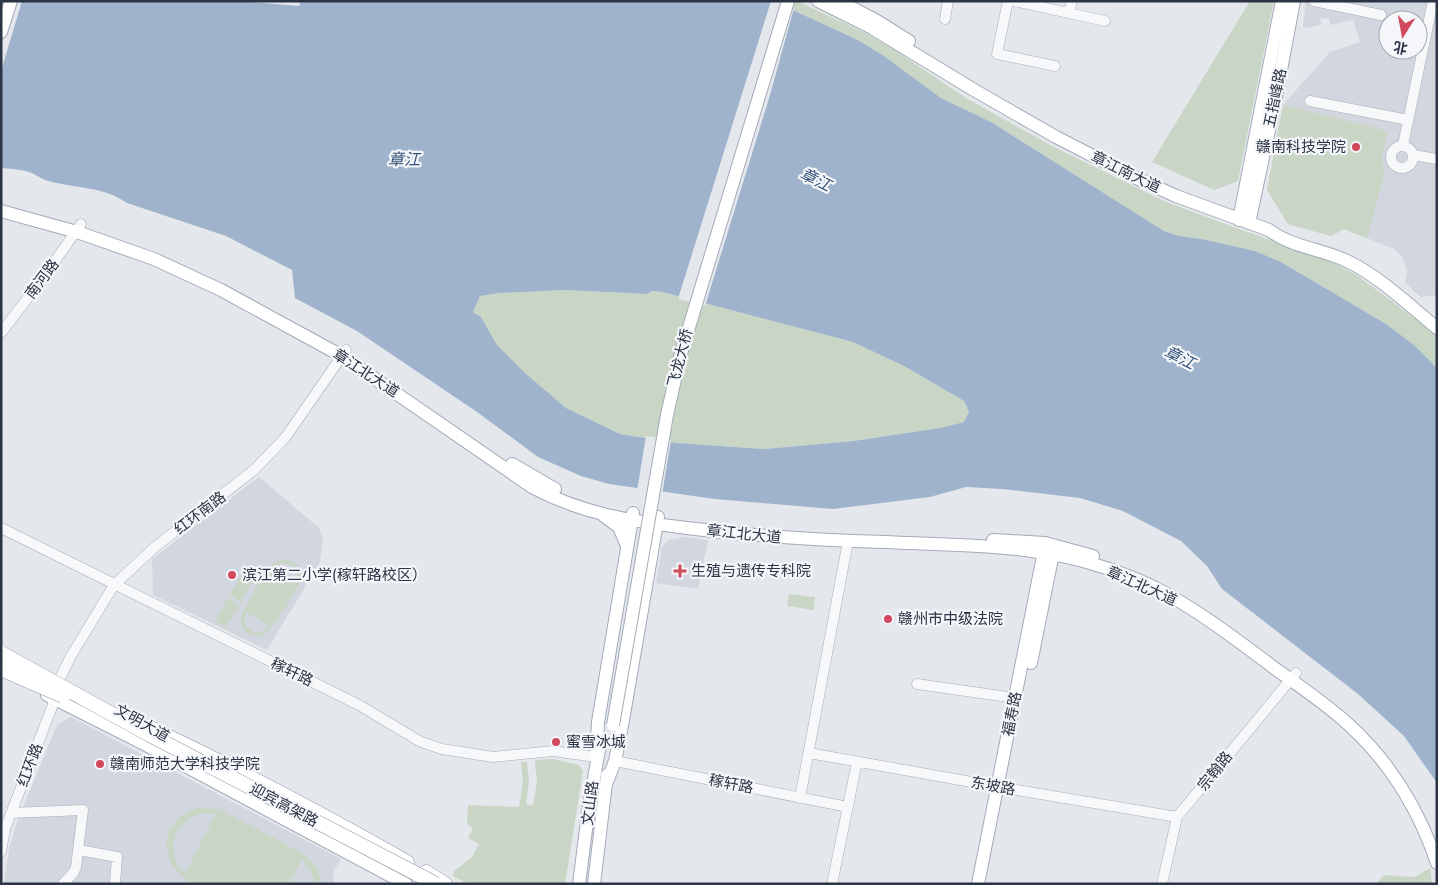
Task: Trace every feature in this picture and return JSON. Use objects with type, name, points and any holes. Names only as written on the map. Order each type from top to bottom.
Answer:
[{"type":"highway","name":"迎宾高架路","points":[[1,653],[148,734],[436,884]]},
{"type":"highway","name":"迎宾高架路","points":[[1,663],[59,698],[416,884]]},
{"type":"highway","points":[[1,669],[59,698]]},
{"type":"highway","points":[[153,729],[225,763],[334,820],[443,884]]},
{"type":"main road","points":[[1,32],[11,1]]},
{"type":"main road","name":"飞龙大桥","points":[[610,724],[659,413],[672,355],[780,1]]},
{"type":"main road","name":"飞龙大桥","points":[[610,724],[667,415],[680,357],[788,1]]},
{"type":"main road","name":"章江南大道","points":[[818,1],[872,28],[1056,137],[1176,196],[1324,243],[1363,262],[1437,320]]},
{"type":"main road","name":"章江南大道","points":[[839,1],[877,21],[978,84],[1059,130],[1178,188],[1245,218],[1277,236],[1340,258],[1360,268],[1437,328]]},
{"type":"main road","name":"五指峰路","points":[[1245,218],[1282,1]]},
{"type":"main road","name":"五指峰路","points":[[1245,218],[1275,102],[1294,1]]},
{"type":"main road","name":"章江北大道","points":[[1,203],[79,228],[220,290],[344,353],[552,488],[583,501],[633,516]]},
{"type":"main road","name":"章江北大道","points":[[1,211],[79,228]]},
{"type":"main road","name":"章江北大道","points":[[344,353],[532,486],[572,506],[600,514],[776,531],[996,540],[1049,549],[1122,574],[1163,592],[1293,676],[1354,719],[1386,753],[1427,818],[1437,842]]},
{"type":"main road","points":[[600,514],[619,527],[628,547]]},
{"type":"main road","points":[[596,757],[598,722],[633,516]]},
{"type":"main road","points":[[607,782],[615,761],[658,520]]},
{"type":"main road","name":"章江北大道","points":[[658,520],[691,528],[776,537],[1049,549]]},
{"type":"main road","points":[[653,549],[657,541],[667,534],[691,528]]},
{"type":"main road","name":"福寿路","points":[[986,884],[1015,698],[1049,549]]},
{"type":"main road","name":"福寿路","points":[[978,884],[1001,788],[1049,549]]},
{"type":"main road","name":"文明大道","points":[[1,647],[443,884]]},
{"type":"main road","name":"章江北大道","points":[[1293,676],[1348,724],[1380,758],[1410,800],[1421,820],[1437,863]]},
{"type":"main road","name":"文明大道","points":[[59,698],[406,884]]},
{"type":"main road","name":"文山路","points":[[580,884],[596,757],[610,724]]},
{"type":"main road","name":"文山路","points":[[594,884],[607,782],[610,724]]},
{"type":"street","points":[[945,19],[948,1]]},
{"type":"street","points":[[1008,1],[996,54],[1055,66]]},
{"type":"street","points":[[1014,1],[1105,21]]},
{"type":"street","points":[[1069,13],[1072,1]]},
{"type":"street","points":[[1314,1],[1378,14]]},
{"type":"street","points":[[1402,145],[1433,1]]},
{"type":"street","points":[[1310,101],[1408,120]]},
{"type":"street","points":[[1402,145],[1408,148],[1413,155],[1413,161],[1406,167],[1400,168],[1394,165],[1391,159],[1392,152],[1396,147],[1402,145]]},
{"type":"street","points":[[1413,155],[1437,159]]},
{"type":"street","name":"南河路","points":[[1,333],[79,228]]},
{"type":"street","name":"红环南路","points":[[60,678],[71,656],[114,585],[155,547],[254,470],[285,438],[344,353]]},
{"type":"street","name":"稼轩路","points":[[1,528],[360,705],[421,742],[442,749],[493,757],[553,751],[596,757]]},
{"type":"street","points":[[800,798],[848,541]]},
{"type":"street","name":"宗翰路","points":[[1162,884],[1177,817],[1293,676]]},
{"type":"street","name":"红环路","points":[[1,852],[5,829],[11,813],[59,698],[60,678]]},
{"type":"street","points":[[917,684],[1015,698]]},
{"type":"street","name":"东坡路","points":[[809,753],[1001,788],[1177,817]]},
{"type":"street","name":"稼轩路","points":[[615,761],[848,807]]},
{"type":"street","points":[[832,884],[857,762]]},
{"type":"street","points":[[11,813],[82,810],[79,850],[74,872],[63,884]]},
{"type":"street","points":[[79,850],[117,857],[115,884]]},
{"type":"shaded area","name":"赣南科技学院","points":[[1306,1],[1437,1],[1437,300],[1434,295],[1421,297],[1405,283],[1407,272],[1403,258],[1394,249],[1344,229],[1331,236],[1288,224],[1267,190],[1283,105],[1330,52],[1360,42],[1353,20],[1330,25],[1329,18],[1320,19],[1322,24],[1308,28],[1303,27]]},
{"type":"shaded area","name":"滨江第二小学(稼轩路校区）","points":[[259,477],[319,528],[323,539],[320,562],[267,650],[153,595],[152,559]]},
{"type":"shaded area","name":"生殖与遗传专科院","points":[[684,537],[708,540],[698,589],[656,583],[662,547],[669,540]]},
{"type":"shaded area","name":"赣南师范大学科技学院","points":[[71,717],[341,859],[334,870],[333,884],[4,884],[9,849],[17,822],[57,725]]},
{"type":"green space","points":[[773,1],[797,1],[865,33],[896,51],[966,98],[1052,146],[1164,201],[1312,254],[1340,266],[1358,276],[1437,335],[1437,368],[1414,345],[1386,324],[1281,262],[1255,251],[1202,239],[1179,236],[1164,231],[991,122],[941,98],[884,56],[858,40]]},
{"type":"green space","points":[[1250,1],[1274,1],[1238,181],[1214,190],[1152,162]]},
{"type":"green space","points":[[1283,105],[1388,131],[1381,158],[1385,172],[1367,238],[1344,229],[1331,236],[1288,224],[1267,190]]},
{"type":"green space","points":[[566,290],[646,294],[653,291],[662,292],[853,342],[904,366],[964,401],[969,410],[964,422],[940,428],[853,441],[765,449],[677,443],[620,434],[566,408],[525,373],[497,345],[481,317],[473,312],[480,296],[500,293]]},
{"type":"green space","points":[[280,560],[290,560],[299,567],[301,575],[298,585],[270,629],[262,635],[252,635],[244,629],[241,618],[242,614],[268,570]],"holes":[[[282,563],[293,566],[295,569],[297,575],[295,583],[272,570],[276,565]],[[246,612],[269,625],[263,631],[252,631],[244,621]]]},
{"type":"green space","points":[[243,572],[254,579],[241,602],[230,595]]},
{"type":"green space","points":[[789,594],[815,597],[814,610],[787,606]]},
{"type":"green space","points":[[228,598],[239,605],[226,627],[215,621]]},
{"type":"green space","points":[[553,759],[579,765],[583,771],[565,884],[468,884],[453,876],[454,871],[472,857],[479,844],[468,838],[473,828],[467,824],[468,805],[519,807],[523,783],[521,762],[527,762],[529,781],[526,804],[533,806],[537,782],[535,760]]},
{"type":"green space","points":[[201,807],[219,809],[304,854],[317,867],[322,884],[315,884],[311,871],[302,859],[289,884],[193,884],[172,865],[167,853],[167,841],[170,830],[176,820],[187,812]],"holes":[[[205,813],[216,814],[185,873],[174,855],[173,845],[179,828],[195,816]]]},
{"type":"green space","points":[[1430,868],[1432,884],[1376,884],[1384,875],[1415,877]]},
{"type":"water","name":"章江","points":[[1,1],[237,1],[299,6],[301,1],[773,1],[858,40],[884,56],[941,98],[991,122],[1164,231],[1179,236],[1202,239],[1255,251],[1281,262],[1386,324],[1414,345],[1437,368],[1437,783],[1404,736],[1358,694],[1222,589],[1207,566],[1181,541],[1123,511],[1080,498],[966,487],[930,497],[833,509],[715,499],[609,484],[581,476],[538,457],[477,412],[357,331],[295,298],[292,270],[226,236],[127,203],[109,194],[59,184],[17,169],[1,168]],"holes":[[[565,290],[646,294],[653,291],[662,292],[853,342],[904,366],[964,401],[969,411],[964,422],[940,428],[853,441],[765,449],[677,443],[620,434],[566,408],[525,373],[497,345],[481,317],[473,312],[480,296],[500,293]]]},
{"type":"pier","points":[[1,1],[22,1],[1,71]]},
{"type":"pier","points":[[771,1],[779,1],[794,8],[770,95],[705,306],[678,299]]},
{"type":"pier","points":[[646,436],[671,440],[662,495],[637,491]]},
{"type":"place","name":"赣南科技学院","points":[[1356,147]]},
{"type":"place","name":"生殖与遗传专科院","points":[[680,571]]},
{"type":"place","name":"滨江第二小学(稼轩路校区）","points":[[232,575]]},
{"type":"place","name":"赣州市中级法院","points":[[888,619]]},
{"type":"place","name":"蜜雪冰城","points":[[556,742]]},
{"type":"place","name":"赣南师范大学科技学院","points":[[100,764]]}]
